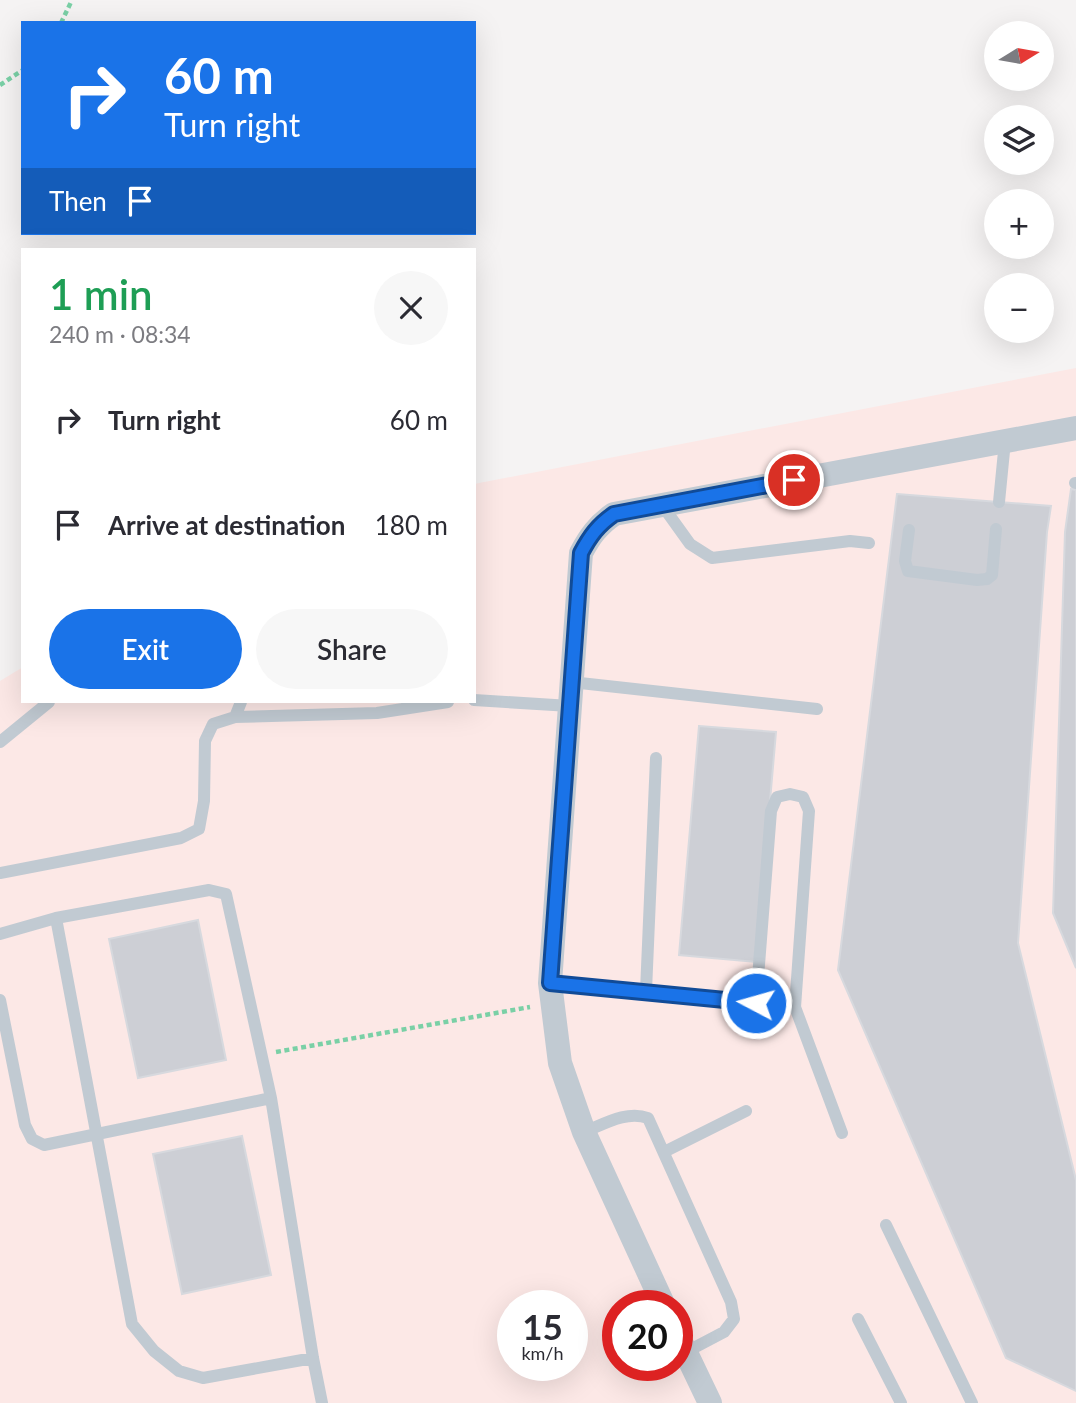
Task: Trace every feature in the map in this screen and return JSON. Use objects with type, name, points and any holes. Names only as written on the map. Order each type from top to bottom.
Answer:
[{"type":"street","points":[[657,1290],[584,1132],[560,1063],[551,993],[581,553],[585,544],[602,523],[614,514],[1076,428]]},
{"type":"street","points":[[693,1368],[710,1403]]},
{"type":"lane","points":[[999,502],[1005,441]]},
{"type":"lane","points":[[662,505],[690,544],[712,558],[849,541],[869,543]]},
{"type":"lane","points":[[909,530],[905,561],[908,571],[977,580],[987,579],[992,575],[996,529]]},
{"type":"lane","points":[[476,700],[571,694],[817,709]]},
{"type":"lane","points":[[0,742],[48,703]]},
{"type":"lane","points":[[234,717],[241,703]]},
{"type":"lane","points":[[0,873],[181,838],[199,829],[204,801],[205,741],[213,724],[234,717],[377,713],[442,703]]},
{"type":"lane","points":[[646,991],[656,758]]},
{"type":"lane","points":[[756,1003],[771,811],[777,797],[790,794],[803,797],[809,811],[795,1007],[842,1133]]},
{"type":"lane","points":[[0,934],[56,919],[209,890],[226,894],[271,1098],[322,1403]]},
{"type":"lane","points":[[56,919],[132,1324],[154,1350],[178,1371],[203,1378],[313,1358]]},
{"type":"lane","points":[[551,993],[646,991],[795,1007]]},
{"type":"lane","points":[[0,1000],[25,1125],[32,1139],[44,1145],[271,1098]]},
{"type":"lane","points":[[664,1152],[746,1111]]},
{"type":"lane","points":[[584,1132],[626,1116],[638,1114],[648,1118],[731,1302],[734,1319],[724,1332],[693,1340]]},
{"type":"lane","points":[[886,1225],[972,1403]]},
{"type":"lane","points":[[858,1319],[901,1403]]},
{"type":"path","points":[[62,21],[72,0]]},
{"type":"path","points":[[0,85],[21,70]]},
{"type":"path","points":[[262,1055],[551,993]]},
{"type":"shaded area","points":[[1076,368],[1076,1403],[0,1403],[0,681],[21,668],[21,703],[476,703],[476,484]]},
{"type":"building","points":[[1071,489],[1076,490],[1076,968],[1053,913],[1065,532]]},
{"type":"building","points":[[897,494],[1051,506],[1018,943],[1076,1180],[1076,1391],[1006,1358],[838,970]]},
{"type":"building","points":[[699,726],[776,732],[756,962],[679,955]]},
{"type":"building","points":[[198,920],[226,1060],[138,1078],[109,939]]},
{"type":"building","points":[[242,1136],[271,1275],[182,1294],[153,1154]]},
{"type":"route","points":[[756,1003],[550,983],[571,682],[581,553],[590,536],[602,523],[614,514],[794,480]]}]
